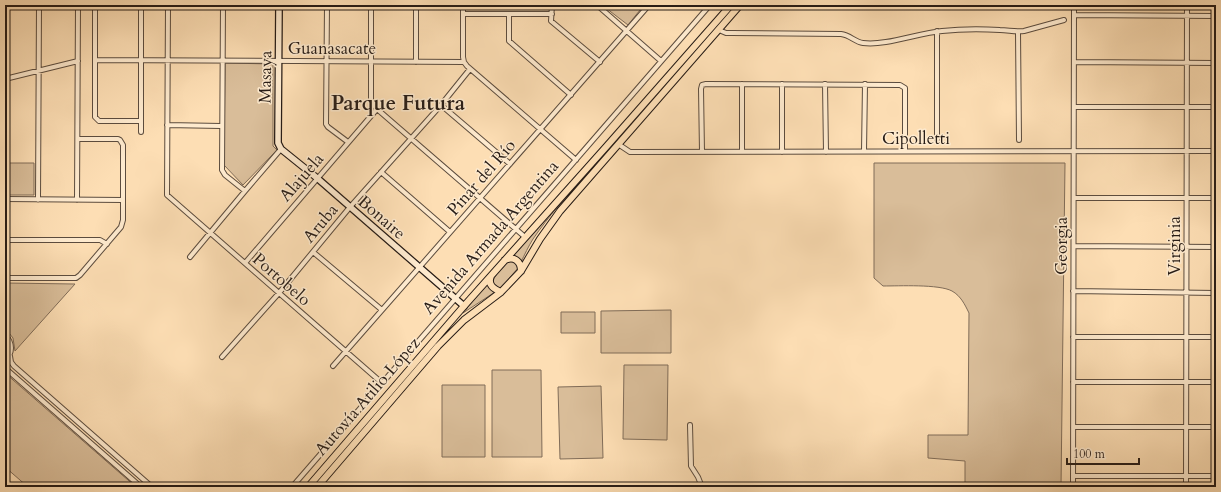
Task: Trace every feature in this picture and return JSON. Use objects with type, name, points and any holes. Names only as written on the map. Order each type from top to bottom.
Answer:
[{"type":"main road","name":"Avenida Armada Argentina","points":[[464,306],[731,5]]},
{"type":"main road","name":"Avenida Armada Argentina","points":[[464,320],[501,292],[521,271],[550,224],[740,5]]},
{"type":"main road","points":[[505,260],[508,258],[515,259],[521,266],[521,271]]},
{"type":"main road","points":[[491,275],[490,284],[495,290],[501,292]]},
{"type":"main road","name":"Autovía Atilio López","points":[[308,487],[464,306]]},
{"type":"main road","name":"Autovía Atilio López","points":[[317,487],[438,346],[464,320]]},
{"type":"street","points":[[38,200],[39,5]]},
{"type":"street","points":[[77,200],[78,5]]},
{"type":"street","points":[[95,5],[96,119],[100,121],[141,121]]},
{"type":"street","points":[[141,5],[141,132]]},
{"type":"street","points":[[168,5],[167,125],[221,126]]},
{"type":"street","points":[[223,5],[221,126],[222,170],[224,175],[245,191]]},
{"type":"street","name":"Masaya","points":[[279,5],[278,139],[282,149]]},
{"type":"street","points":[[327,5],[326,124],[348,142]]},
{"type":"street","points":[[371,5],[371,102],[377,109],[525,237]]},
{"type":"street","points":[[416,5],[416,62]]},
{"type":"street","points":[[463,5],[464,62],[470,69],[576,160]]},
{"type":"street","points":[[552,5],[552,21],[600,62]]},
{"type":"street","points":[[597,5],[662,60]]},
{"type":"street","name":"Pinar del Río","points":[[333,366],[649,5]]},
{"type":"street","name":"Avenida Armada Argentina","points":[[292,487],[710,5]]},
{"type":"street","name":"Georgia","points":[[1073,487],[1074,5]]},
{"type":"street","name":"Virginia","points":[[1186,487],[1188,5]]},
{"type":"street","points":[[463,14],[552,14]]},
{"type":"street","points":[[509,14],[509,41],[571,95]]},
{"type":"street","points":[[1074,15],[1216,16]]},
{"type":"street","points":[[719,30],[726,33],[841,34],[847,35],[858,42],[868,43],[887,41],[937,31],[1000,30],[1018,32],[1064,20]]},
{"type":"street","points":[[937,31],[937,140]]},
{"type":"street","points":[[1018,32],[1020,140]]},
{"type":"street","name":"Guanasacate","points":[[95,60],[464,62]]},
{"type":"street","points":[[5,79],[78,61]]},
{"type":"street","points":[[1075,62],[1216,63]]},
{"type":"street","name":"Aruba","points":[[222,357],[279,293],[381,172],[441,105],[470,69]]},
{"type":"street","points":[[702,152],[701,89],[702,85],[706,84],[865,84],[904,86],[904,151]]},
{"type":"street","points":[[742,84],[742,152]]},
{"type":"street","points":[[782,84],[782,152]]},
{"type":"street","points":[[825,84],[826,152]]},
{"type":"street","points":[[864,151],[865,84]]},
{"type":"street","points":[[441,105],[510,164]]},
{"type":"street","points":[[1074,107],[1216,107]]},
{"type":"street","name":"Alajuela","points":[[245,263],[377,109]]},
{"type":"street","name":"Portobelo","points":[[167,125],[167,193],[169,198],[382,383]]},
{"type":"street","points":[[5,278],[76,278],[80,276],[121,227],[123,200],[122,142],[115,139],[78,139]]},
{"type":"street","name":"Cipolletti","points":[[618,144],[630,152],[1216,151]]},
{"type":"street","points":[[190,257],[209,232],[282,149]]},
{"type":"street","name":"Bonaire","points":[[282,149],[464,306]]},
{"type":"street","points":[[381,172],[450,232]]},
{"type":"street","points":[[1074,198],[1216,198]]},
{"type":"street","points":[[5,199],[123,200]]},
{"type":"street","points":[[5,240],[100,240],[107,244]]},
{"type":"street","points":[[1074,246],[1216,247]]},
{"type":"street","points":[[313,252],[382,310]]},
{"type":"street","points":[[1073,291],[1216,293]]},
{"type":"street","points":[[5,335],[11,345],[10,356],[11,362],[14,366],[152,487]]},
{"type":"street","points":[[1073,337],[1216,337]]},
{"type":"street","points":[[5,361],[10,356]]},
{"type":"street","points":[[5,368],[141,487]]},
{"type":"street","points":[[1073,382],[1216,382]]},
{"type":"street","points":[[690,425],[690,466],[698,477],[702,487]]},
{"type":"street","points":[[1073,427],[1216,427]]},
{"type":"street","points":[[1073,476],[1216,476]]},
{"type":"shaded area","points":[[602,5],[644,5],[628,25]]},
{"type":"shaded area","points":[[225,63],[273,64],[273,146],[277,150],[243,185],[224,165]]},
{"type":"shaded area","points":[[5,163],[34,163],[34,195],[5,195]]},
{"type":"shaded area","points":[[874,163],[1065,163],[1061,487],[965,487],[965,461],[928,458],[928,435],[968,435],[969,313],[960,298],[952,291],[929,286],[883,286],[874,278]]},
{"type":"shaded area","points":[[584,175],[531,242],[521,262],[513,256],[561,200]]},
{"type":"shaded area","points":[[512,260],[517,264],[518,268],[501,288],[497,288],[492,285],[494,278],[499,271]]},
{"type":"shaded area","points":[[5,283],[75,284],[15,351],[13,338],[5,328]]},
{"type":"shaded area","points":[[487,284],[495,292],[463,313]]},
{"type":"shaded area","points":[[671,310],[671,353],[601,353],[601,311]]},
{"type":"shaded area","points":[[561,312],[595,312],[595,333],[561,333]]},
{"type":"shaded area","points":[[624,365],[668,365],[667,440],[623,439]]},
{"type":"shaded area","points":[[492,370],[541,370],[542,457],[492,457]]},
{"type":"shaded area","points":[[5,373],[136,487],[28,487],[5,467]]},
{"type":"shaded area","points":[[442,385],[485,385],[485,457],[442,457]]},
{"type":"shaded area","points":[[601,386],[603,458],[560,459],[558,387]]},
{"type":"district","name":"Parque Futura","points":[[398,103]]}]
